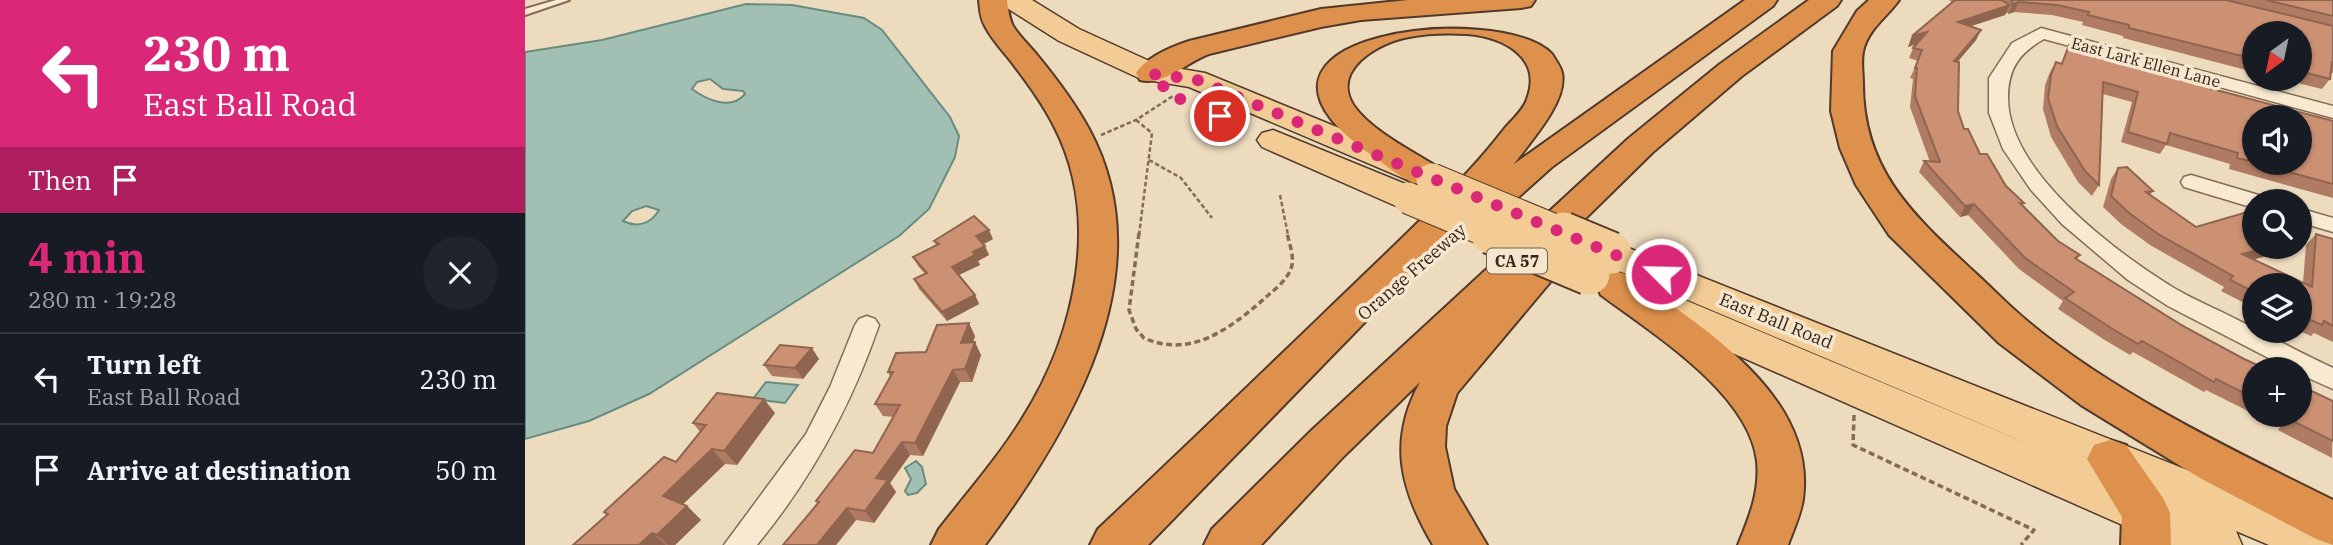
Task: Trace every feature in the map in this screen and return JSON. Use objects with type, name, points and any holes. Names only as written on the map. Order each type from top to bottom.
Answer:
[{"type":"highway","points":[[956,545],[1008,478],[1048,415],[1081,341],[1095,276],[1098,222],[1090,175],[1079,142],[1064,112],[997,24],[993,0]]},
{"type":"highway","points":[[1151,74],[1183,53],[1199,47],[1321,18],[1361,12],[1521,0]]},
{"type":"highway","name":"Orange Freeway","points":[[1115,545],[1236,426],[1540,159],[1763,0]]},
{"type":"highway","name":"CA 57","points":[[1229,545],[1328,443],[1641,145],[1731,70],[1827,0]]},
{"type":"highway","points":[[1885,0],[1867,17],[1848,51],[1846,111],[1857,148],[1874,185],[1902,226],[2013,332],[2096,393],[2206,458],[2333,524]]},
{"type":"highway","points":[[1236,426],[1486,177],[1543,101],[1549,88],[1546,67],[1530,48],[1489,28],[1432,23],[1390,29],[1348,53],[1339,64],[1332,86],[1333,97],[1349,121],[1420,188]]},
{"type":"highway","points":[[1462,545],[1446,527],[1435,504],[1421,452],[1422,423],[1438,387],[1641,145]]},
{"type":"highway","points":[[1605,271],[1717,363],[1748,393],[1770,425],[1781,455],[1780,494],[1771,529],[1763,545]]},
{"type":"highway","points":[[2110,459],[2146,529]]},
{"type":"main road","name":"East Ball Road","points":[[1013,0],[1069,35],[1151,74],[1195,79],[1420,188],[1605,271],[1860,391],[2146,529],[2219,545]]},
{"type":"main road","name":"East Ball Road","points":[[1151,74],[1173,96],[1420,188]]},
{"type":"main road","name":"East Ball Road","points":[[1605,271],[2110,459],[2321,545]]},
{"type":"street","name":"East Lark Ellen Lane","points":[[2333,112],[2041,33],[2018,48],[2001,73],[1995,102],[2005,135],[2032,179],[2079,229],[2162,292],[2333,379]]},
{"type":"street","points":[[2191,182],[2242,197]]},
{"type":"street","points":[[2312,219],[2333,225]]},
{"type":"street","points":[[739,545],[794,476],[830,419],[867,325]]},
{"type":"lane","points":[[525,12],[565,0]]},
{"type":"path","points":[[1079,142],[1136,120],[1173,96]]},
{"type":"path","points":[[1136,120],[1152,133],[1129,310],[1132,323],[1142,337],[1161,344],[1182,346],[1207,340],[1225,330],[1288,276],[1293,263],[1280,195]]},
{"type":"path","points":[[1149,160],[1181,178],[1212,218]]},
{"type":"path","points":[[1860,391],[1853,418],[1853,445],[2034,530],[2021,545]]},
{"type":"shaded area","points":[[746,4],[792,5],[864,18],[882,30],[950,117],[959,136],[955,157],[929,209],[899,236],[649,394],[589,421],[525,439],[525,52],[602,40]],"holes":[[[710,79],[723,89],[743,91],[745,94],[726,103],[712,100],[692,89],[697,82]],[[646,206],[659,210],[648,221],[633,224],[623,221],[632,211]]]},
{"type":"shaded area","points":[[766,382],[798,385],[785,403],[753,399]]},
{"type":"shaded area","points":[[916,461],[922,467],[926,484],[917,493],[908,495],[905,491],[911,479],[905,468]]},
{"type":"building","points":[[1955,0],[2001,0],[2010,5],[1958,22],[1981,30],[1954,61],[1959,62],[1958,111],[1964,129],[1968,129],[1980,154],[1987,154],[2006,186],[2024,203],[2020,203],[2058,241],[2080,255],[2075,258],[2181,325],[2242,358],[2242,392],[2216,379],[2214,382],[2142,341],[2138,344],[2065,298],[2074,292],[2025,258],[1974,204],[1965,206],[1924,161],[1940,162],[1915,96],[1915,68],[1922,50],[1913,48],[1927,32],[1912,36]]},
{"type":"building","points":[[2011,0],[2226,0],[2333,26],[2330,79],[2312,74],[2312,21],[2242,21],[2242,56],[2129,28],[2129,25],[2088,15],[2089,12],[2057,5],[2019,2],[2013,4]]},
{"type":"building","points":[[2266,0],[2333,0],[2333,16]]},
{"type":"building","points":[[2069,45],[2116,58],[2115,61],[2172,77],[2173,74],[2192,79],[2192,82],[2209,88],[2273,105],[2242,105],[2242,159],[2237,158],[2238,153],[2170,133],[2167,144],[2128,132],[2138,92],[2103,82],[2099,185],[2085,171],[2057,126],[2048,98],[2056,62],[2062,64]]},
{"type":"building","points":[[2312,115],[2333,121],[2333,184],[2300,175],[2312,175]]},
{"type":"building","points":[[2127,167],[2153,191],[2146,192],[2196,227],[2242,214],[2242,259],[2253,259],[2282,273],[2242,273],[2242,286],[2230,280],[2233,276],[2158,234],[2111,196],[2118,168]]},
{"type":"building","points":[[974,216],[989,230],[976,236],[985,246],[973,252],[975,255],[952,267],[975,295],[942,312],[914,279],[927,273],[913,257],[939,244],[934,241]]},
{"type":"building","points":[[2316,234],[2333,239],[2333,326],[2324,321],[2322,325],[2312,321]]},
{"type":"building","points":[[969,323],[961,343],[975,342],[965,369],[953,370],[915,443],[902,442],[876,478],[888,480],[865,511],[847,508],[817,545],[783,545],[819,502],[816,501],[855,450],[873,453],[900,405],[875,404],[893,372],[888,372],[896,353],[926,352],[937,325]]},
{"type":"building","points":[[780,345],[812,348],[795,368],[764,365]]},
{"type":"building","points":[[2312,391],[2333,401],[2333,441],[2305,427],[2312,427]]},
{"type":"building","points":[[717,393],[764,399],[724,451],[712,449],[663,496],[687,506],[657,535],[652,533],[639,545],[573,545],[608,514],[604,512],[664,457],[676,462],[706,425],[693,423]]},
{"type":"route","points":[[1220,116],[1173,96],[1151,74],[1195,79],[1661,274]]}]
